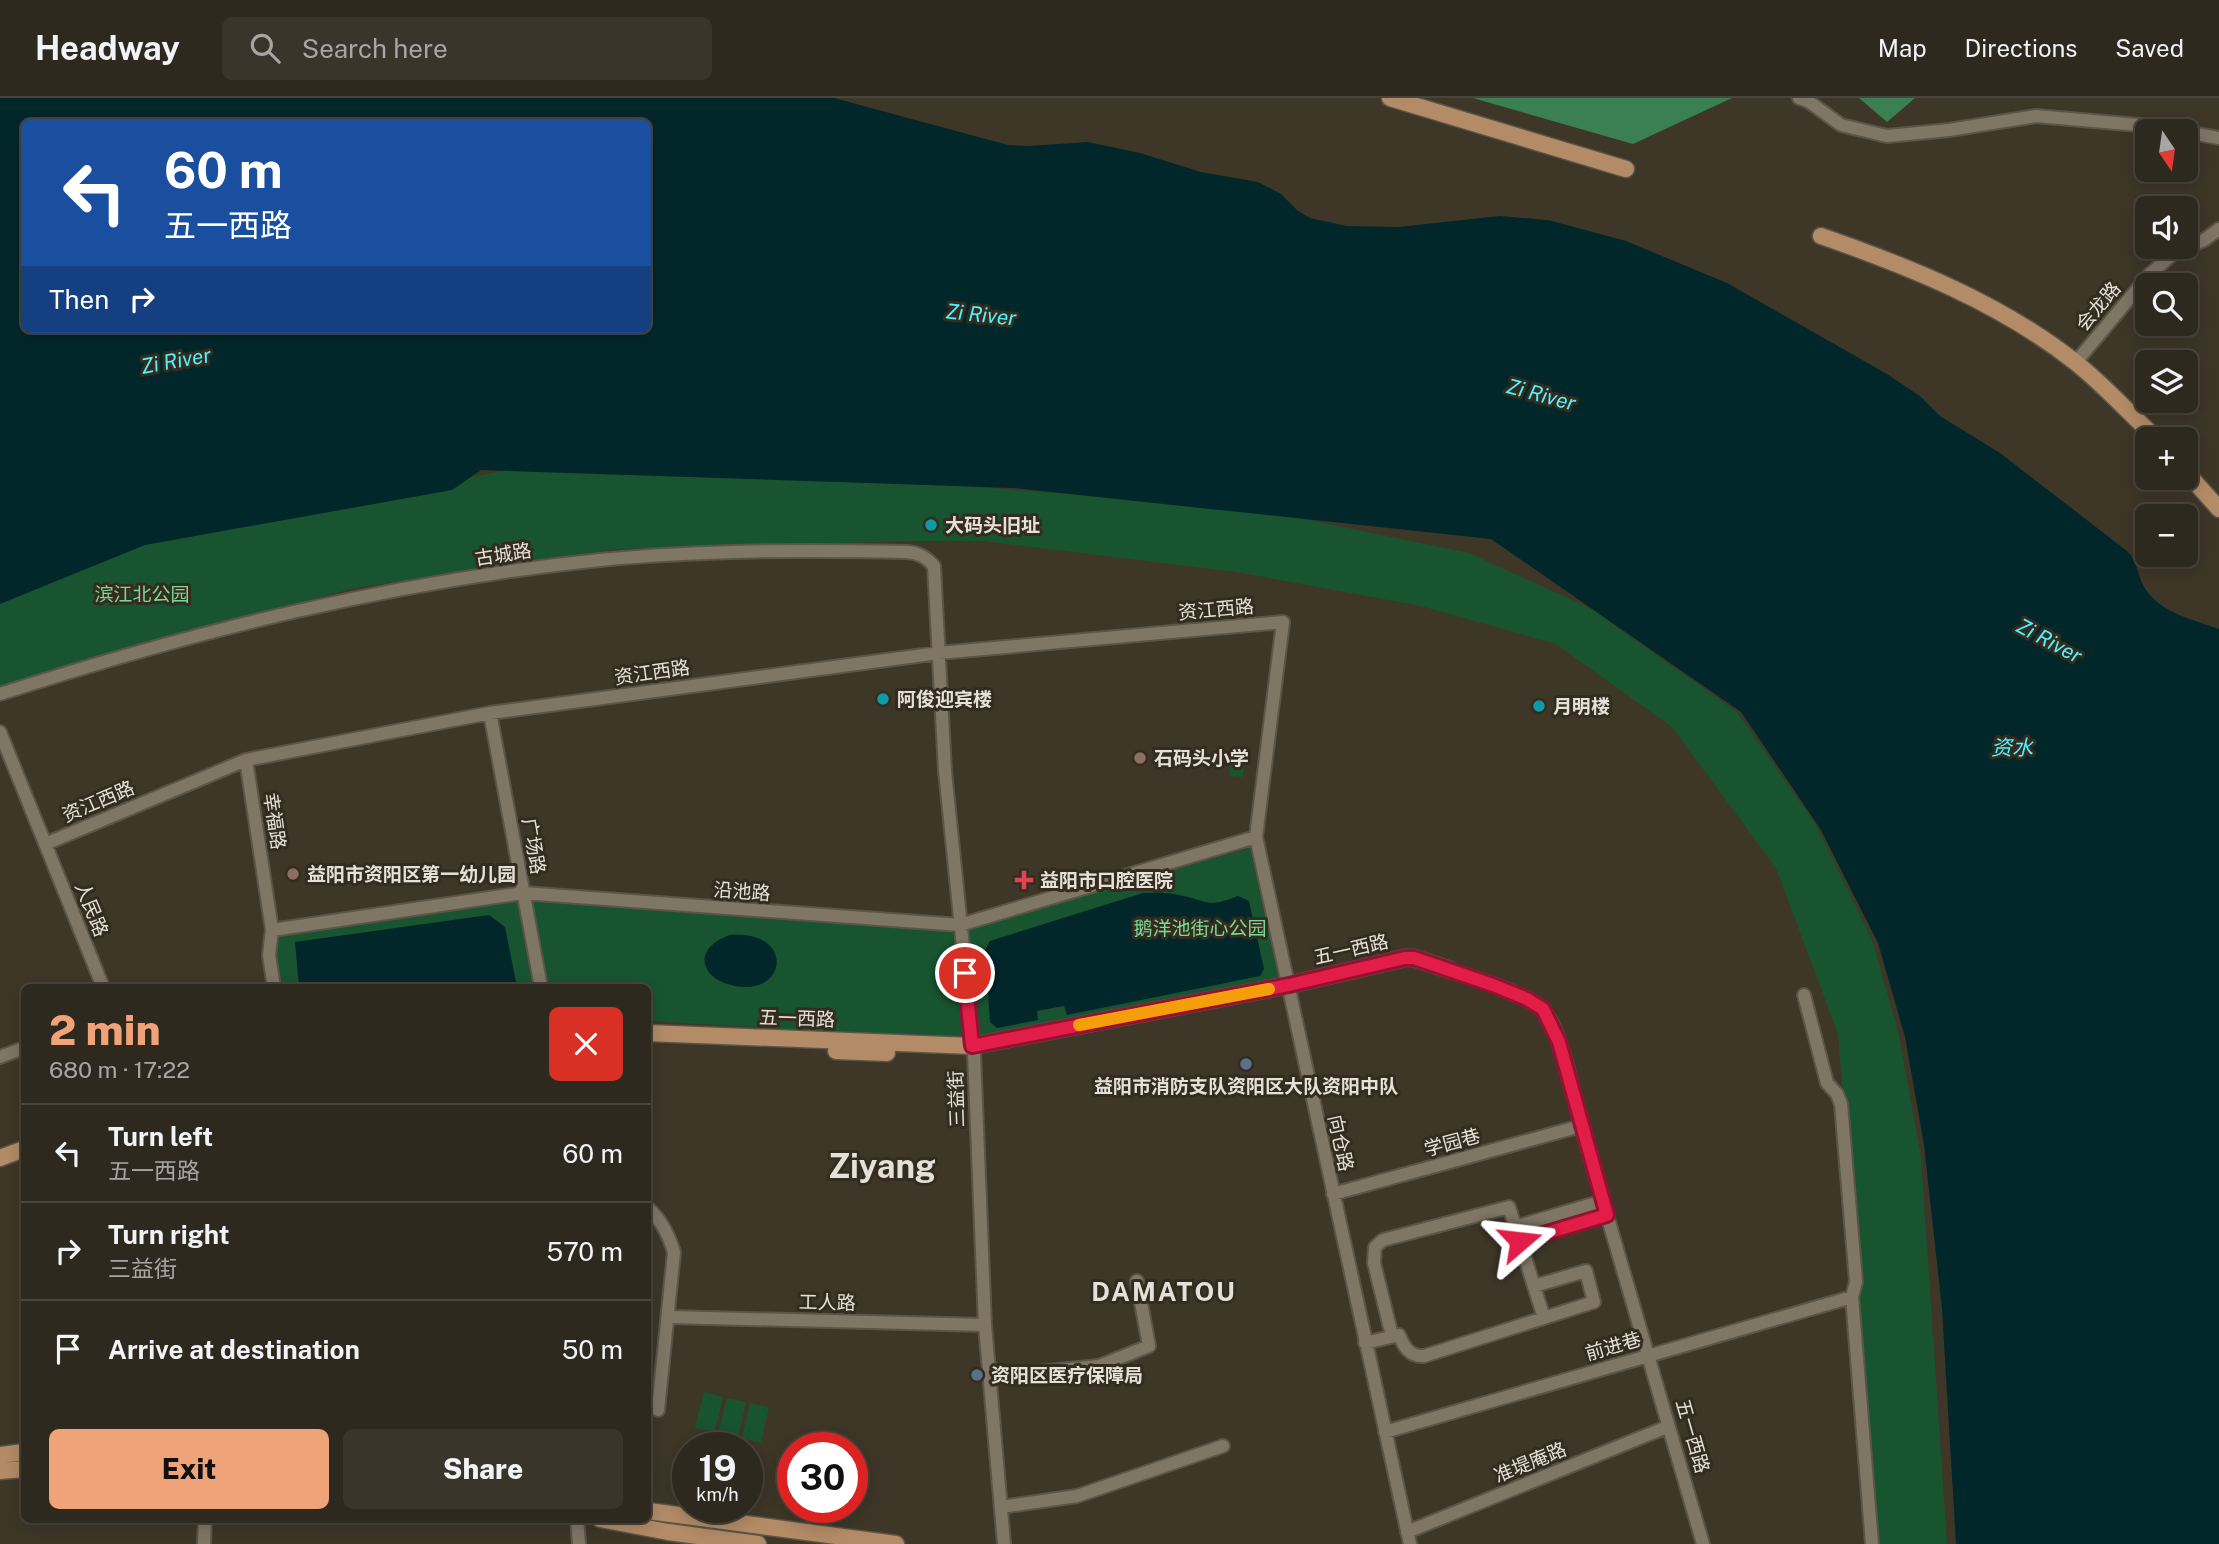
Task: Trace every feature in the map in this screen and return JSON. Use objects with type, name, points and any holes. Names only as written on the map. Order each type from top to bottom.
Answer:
[{"type":"main road","points":[[1390,98],[1626,169]]},
{"type":"main road","points":[[1821,236],[1938,281],[1993,307],[2076,362],[2144,427]]},
{"type":"main road","points":[[2198,485],[2219,509]]},
{"type":"main road","name":"五一西路","points":[[651,1033],[973,1050],[1289,989],[1405,958],[1414,958],[1450,970]]},
{"type":"main road","points":[[651,1043],[866,1052],[973,1050]]},
{"type":"main road","points":[[0,1158],[21,1150]]},
{"type":"main road","points":[[0,1169],[21,1161]]},
{"type":"main road","points":[[0,1455],[21,1452]]},
{"type":"main road","points":[[0,1471],[21,1469]]},
{"type":"main road","points":[[651,1511],[896,1544]]},
{"type":"main road","points":[[621,1523],[758,1544]]},
{"type":"street","points":[[1799,98],[1808,101],[1841,125],[1887,136],[1949,130],[2036,116],[2135,125]]},
{"type":"street","points":[[2198,134],[2219,138]]},
{"type":"street","name":"会龙路","points":[[2076,362],[2150,274],[2173,254],[2204,240],[2219,229]]},
{"type":"street","name":"古城路","points":[[0,694],[97,663],[351,598],[601,560],[776,550],[907,552],[919,554],[929,560],[934,566],[939,653]]},
{"type":"street","name":"资江西路","points":[[45,844],[246,760],[490,713],[939,653],[1283,622]]},
{"type":"street","name":"向仓路","points":[[1283,622],[1256,837],[1408,1538]]},
{"type":"street","name":"三益街","points":[[939,653],[945,771],[973,1050],[985,1325],[1004,1544]]},
{"type":"street","name":"广场路","points":[[490,713],[540,984]]},
{"type":"street","name":"人民路","points":[[0,732],[102,984]]},
{"type":"street","name":"幸福路","points":[[246,760],[272,930]]},
{"type":"street","name":"沿池路","points":[[272,930],[523,893],[960,925],[1256,837]]},
{"type":"street","points":[[272,930],[269,955],[274,984]]},
{"type":"street","name":"五一西路","points":[[1450,970],[1527,999],[1543,1009],[1559,1042],[1667,1427],[1703,1544]]},
{"type":"street","points":[[1804,995],[1826,1083],[1837,1094],[1841,1104],[1856,1282],[1852,1297],[1872,1544]]},
{"type":"street","points":[[0,1057],[21,1049]]},
{"type":"street","name":"学园巷","points":[[1333,1194],[1581,1126]]},
{"type":"street","points":[[1516,1227],[1603,1201]]},
{"type":"street","points":[[1392,1336],[1374,1263],[1375,1247],[1383,1240],[1509,1207],[1544,1318]]},
{"type":"street","points":[[651,1211],[668,1233],[674,1252],[658,1410]]},
{"type":"street","points":[[1520,1241],[1607,1215]]},
{"type":"street","points":[[1365,1343],[1399,1335],[1403,1346],[1411,1354],[1424,1356],[1594,1302],[1586,1270],[1534,1286]]},
{"type":"street","points":[[989,1377],[1099,1366],[1149,1346],[1137,1281]]},
{"type":"street","name":"前进巷","points":[[1385,1432],[1852,1297]]},
{"type":"street","name":"工人路","points":[[669,1317],[985,1325]]},
{"type":"street","name":"准堤庵路","points":[[1408,1538],[1667,1427]]},
{"type":"street","points":[[1001,1507],[1077,1496],[1223,1446]]},
{"type":"street","points":[[204,1544],[205,1523]]},
{"type":"street","points":[[577,1523],[579,1544]]},
{"type":"green space","points":[[1473,98],[1732,98],[1633,144]]},
{"type":"green space","points":[[1859,98],[1915,98],[1887,122]]},
{"type":"green space","name":"滨江北公园","points":[[563,459],[1236,505],[1469,553],[1590,608],[1737,712],[1816,825],[1872,939],[1898,1031],[1921,1157],[1947,1544],[1879,1544],[1838,1034],[1776,868],[1672,727],[1556,644],[1421,606],[1236,572],[984,541],[617,549],[355,588],[47,671],[0,689],[0,594],[123,547]]},
{"type":"green space","points":[[1232,751],[1245,752],[1243,777],[1229,776]]},
{"type":"green space","name":"鹅洋池街心公园","points":[[1250,848],[1279,978],[967,1039],[651,1021],[651,984],[281,984],[273,937],[519,900],[960,930]]},
{"type":"green space","points":[[704,1392],[723,1397],[715,1432],[695,1428]]},
{"type":"green space","points":[[727,1398],[746,1402],[739,1432],[718,1432]]},
{"type":"green space","points":[[750,1403],[769,1407],[763,1434],[743,1432]]},
{"type":"water","name":"资水","points":[[0,98],[834,98],[1008,145],[1088,142],[1140,153],[1201,172],[1258,182],[1281,194],[1298,211],[1310,218],[1347,226],[1398,227],[1500,216],[1548,220],[1626,241],[1727,283],[1887,374],[1921,397],[1940,416],[2000,453],[2127,551],[2135,563],[2143,585],[2157,602],[2176,614],[2219,629],[2219,1544],[1956,1544],[1942,1309],[1924,1145],[1905,1037],[1878,943],[1821,830],[1741,712],[1491,539],[1014,488],[481,470],[452,490],[145,545],[0,604]]},
{"type":"water","points":[[1143,893],[1169,893],[1212,903],[1238,896],[1249,901],[1264,969],[1260,976],[1067,1015],[1064,1006],[1037,1011],[1038,1020],[997,1028],[990,1022],[985,950],[990,941]]},
{"type":"water","points":[[489,915],[505,927],[516,984],[299,984],[295,942]]},
{"type":"water","points":[[730,935],[752,936],[767,943],[775,953],[777,964],[773,974],[764,983],[750,987],[731,985],[718,980],[708,971],[705,958],[709,948]]},
{"type":"slow traffic","points":[[1079,1025],[1269,989]]},
{"type":"place","name":"大码头旧址","points":[[931,525]]},
{"type":"place","name":"阿俊迎宾楼","points":[[883,699]]},
{"type":"place","name":"月明楼","points":[[1539,706]]},
{"type":"place","name":"石码头小学","points":[[1140,758]]},
{"type":"place","name":"益阳市资阳区第一幼儿园","points":[[293,874]]},
{"type":"place","name":"益阳市口腔医院","points":[[1024,880]]},
{"type":"place","name":"益阳市消防支队资阳区大队资阳中队","points":[[1246,1064]]},
{"type":"place","name":"资阳区医疗保障局","points":[[977,1375]]},
{"type":"district","name":"Ziyang","points":[[882,1166]]},
{"type":"district","name":"DAMATOU","points":[[1164,1292]]},
{"type":"route","points":[[965,973],[972,1046],[1289,985],[1405,958],[1414,958],[1527,999],[1543,1009],[1559,1042],[1607,1215],[1520,1241]]},
{"type":"water label","name":"Zi River","points":[[981,315]]},
{"type":"water label","name":"Zi River","points":[[176,361]]},
{"type":"water label","name":"Zi River","points":[[1541,395]]},
{"type":"water label","name":"Zi River","points":[[2049,641]]}]
